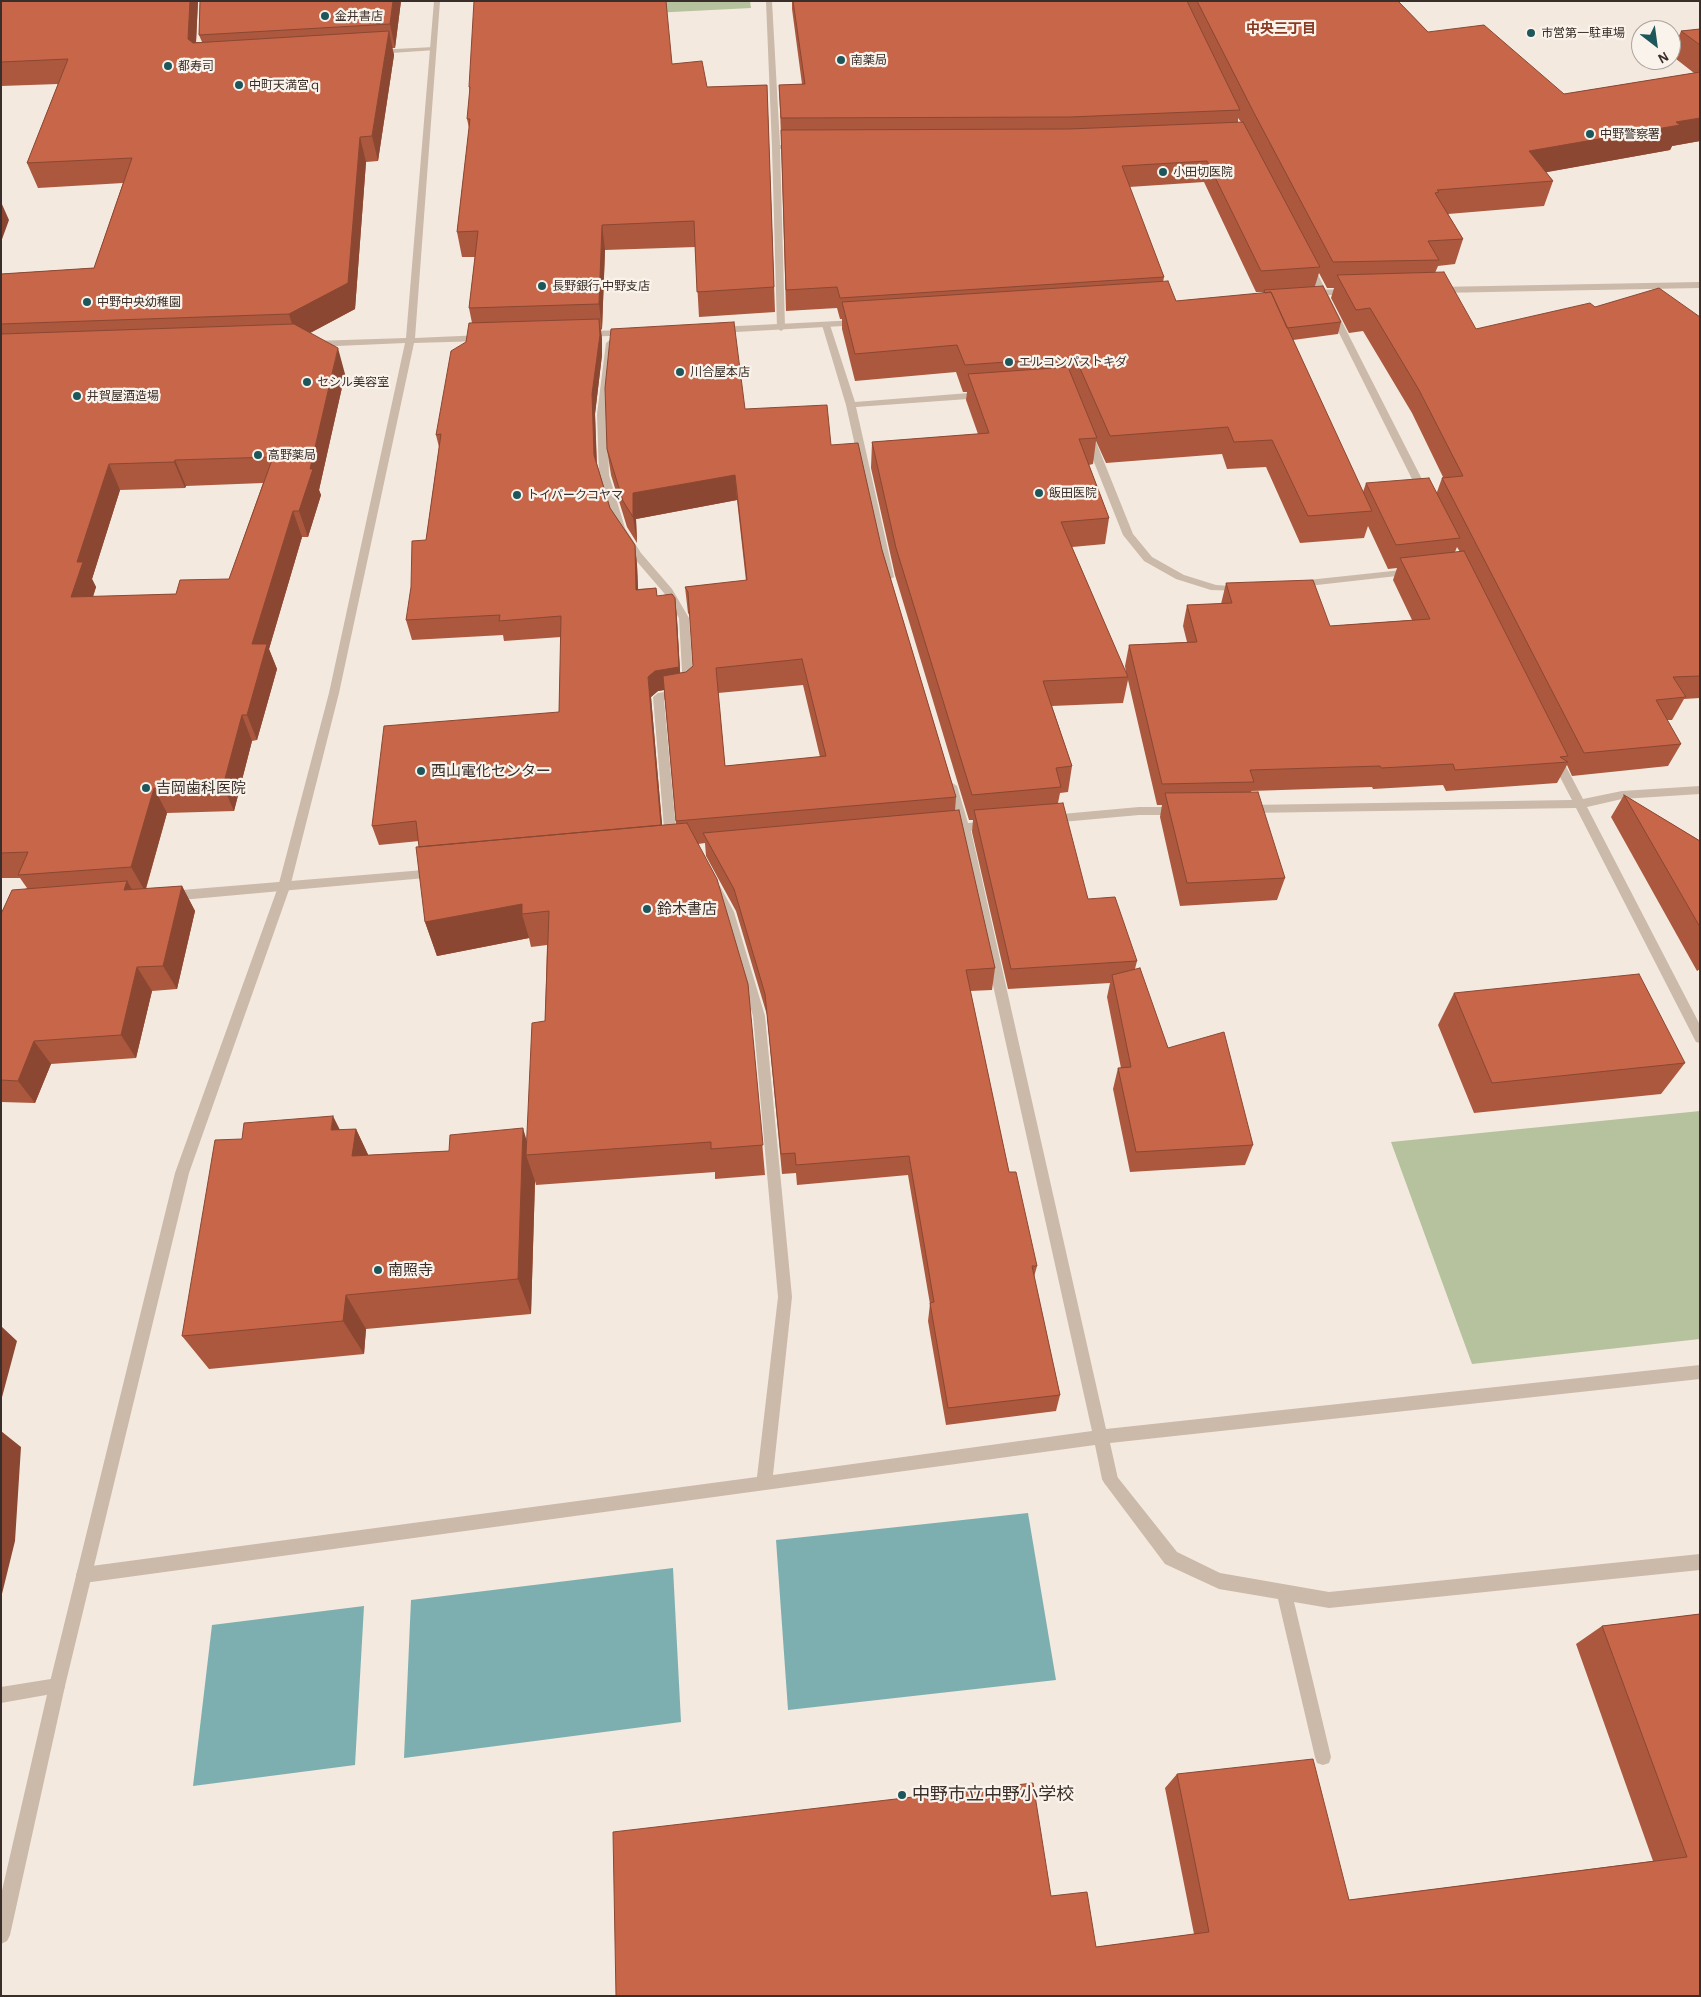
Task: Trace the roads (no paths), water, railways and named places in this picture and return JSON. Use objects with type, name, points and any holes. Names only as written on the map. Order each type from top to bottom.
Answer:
[{"type":"street","points":[[1,1935],[56,1686],[182,1173],[284,887],[334,693],[410,340],[437,1]]},
{"type":"street","points":[[769,1],[776,147],[781,328]]},
{"type":"street","points":[[366,53],[434,49]]},
{"type":"street","points":[[776,147],[806,146]]},
{"type":"street","points":[[1306,258],[1430,505]]},
{"type":"street","points":[[1432,290],[1700,285]]},
{"type":"street","points":[[1303,294],[1363,292]]},
{"type":"street","points":[[711,330],[866,323]]},
{"type":"street","points":[[826,325],[851,405],[894,593]]},
{"type":"street","points":[[573,335],[641,333]]},
{"type":"street","points":[[611,334],[602,414],[604,475],[620,528],[637,555],[668,591],[684,618],[689,692],[658,698],[672,852]]},
{"type":"street","points":[[300,344],[496,337]]},
{"type":"street","points":[[851,405],[990,394]]},
{"type":"street","points":[[1084,424],[1128,535],[1148,559],[1180,577],[1216,588],[1254,589]]},
{"type":"street","points":[[1293,584],[1422,571]]},
{"type":"street","points":[[1553,751],[1700,1038]]},
{"type":"street","points":[[947,771],[964,827],[1110,1479],[1171,1558],[1219,1581],[1329,1600],[1700,1562]]},
{"type":"street","points":[[1236,810],[1579,804],[1622,795],[1700,790]]},
{"type":"street","points":[[1622,795],[1637,804]]},
{"type":"street","points":[[1042,820],[1139,811],[1188,810]]},
{"type":"street","points":[[934,830],[1003,824]]},
{"type":"street","points":[[157,897],[443,872]]},
{"type":"street","points":[[712,881],[728,912],[759,1016],[786,1297],[764,1484]]},
{"type":"street","points":[[84,1575],[1100,1437],[1700,1372]]},
{"type":"street","points":[[1284,1592],[1323,1757]]},
{"type":"street","points":[[1,1695],[56,1686]]},
{"type":"water","points":[[1028,1513],[1056,1680],[788,1710],[776,1540]]},
{"type":"water","points":[[673,1568],[681,1722],[404,1758],[411,1600]]},
{"type":"water","points":[[364,1606],[355,1765],[193,1786],[212,1625]]},
{"type":"place","name":"金井書店","points":[[325,16]]},
{"type":"place","name":"市営第一駐車場","points":[[1531,33]]},
{"type":"place","name":"南薬局","points":[[841,60]]},
{"type":"place","name":"都寿司","points":[[168,66]]},
{"type":"place","name":"中町天満宮ｑ","points":[[239,85]]},
{"type":"place","name":"中野警察署","points":[[1590,134]]},
{"type":"place","name":"小田切医院","points":[[1163,172]]},
{"type":"place","name":"長野銀行 中野支店","points":[[542,286]]},
{"type":"place","name":"中野中央幼稚園","points":[[87,302]]},
{"type":"place","name":"エルコンパストキダ","points":[[1009,362]]},
{"type":"place","name":"川合屋本店","points":[[680,372]]},
{"type":"place","name":"セシル美容室","points":[[307,382]]},
{"type":"place","name":"井賀屋酒造場","points":[[77,396]]},
{"type":"place","name":"高野薬局","points":[[258,455]]},
{"type":"place","name":"飯田医院","points":[[1039,493]]},
{"type":"place","name":"トイパークコヤマ","points":[[517,495]]},
{"type":"place","name":"西山電化センター","points":[[421,771]]},
{"type":"place","name":"吉岡歯科医院","points":[[146,788]]},
{"type":"place","name":"鈴木書店","points":[[647,909]]},
{"type":"place","name":"南照寺","points":[[378,1270]]},
{"type":"place","name":"中野市立中野小学校","points":[[902,1795]]},
{"type":"district","name":"中央三丁目","points":[[1281,29]]}]
